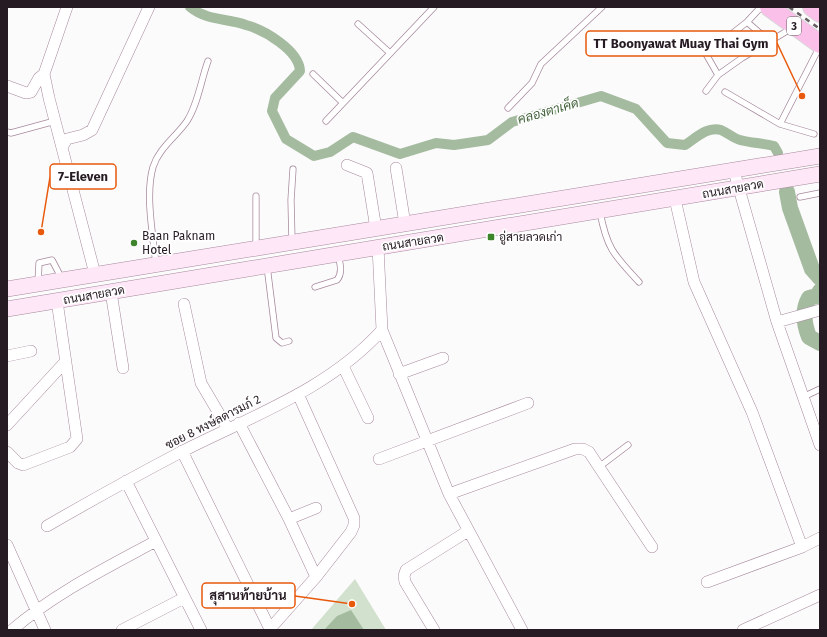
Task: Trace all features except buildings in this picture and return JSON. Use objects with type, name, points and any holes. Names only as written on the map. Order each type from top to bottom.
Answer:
[{"type":"highway","name":"3","points":[[769,7],[820,45]]},
{"type":"highway","name":"3","points":[[812,7],[820,12]]},
{"type":"main road","name":"ถนนสายลวด","points":[[8,288],[376,230],[820,156]]},
{"type":"main road","name":"ถนนสายลวด","points":[[7,309],[378,247],[600,212],[820,174]]},
{"type":"main road","points":[[220,254],[222,273]]},
{"type":"street","points":[[67,7],[44,74],[95,274]]},
{"type":"street","points":[[62,147],[67,139],[83,135],[92,130],[149,7]]},
{"type":"street","points":[[7,86],[26,93],[30,92],[39,78],[44,74]]},
{"type":"street","points":[[347,165],[367,173],[376,230]]},
{"type":"street","points":[[396,168],[405,224]]},
{"type":"street","points":[[734,171],[777,322],[820,445]]},
{"type":"street","points":[[675,199],[694,282],[752,412],[802,547]]},
{"type":"street","points":[[378,247],[382,330],[449,494],[522,630]]},
{"type":"street","points":[[111,292],[123,368]]},
{"type":"street","points":[[7,452],[18,463],[23,465],[74,444],[77,439],[58,301]]},
{"type":"street","points":[[184,304],[201,383],[228,428]]},
{"type":"street","points":[[777,322],[820,310]]},
{"type":"street","name":"ซอย 8 หงษ์ลดารมภ์ 2","points":[[46,526],[182,451],[298,394],[343,366],[366,348],[382,330]]},
{"type":"street","points":[[7,356],[31,351]]},
{"type":"street","points":[[399,374],[443,358]]},
{"type":"street","points":[[7,425],[66,361]]},
{"type":"street","points":[[343,366],[368,418]]},
{"type":"street","points":[[182,451],[270,630],[316,577],[351,532],[354,525],[354,518],[298,394]]},
{"type":"street","points":[[379,459],[426,440],[528,403]]},
{"type":"street","points":[[239,423],[289,520],[316,577]]},
{"type":"street","points":[[449,494],[575,449],[582,449],[589,452],[652,547]]},
{"type":"street","points":[[126,481],[201,630]]},
{"type":"street","points":[[289,520],[316,508]]},
{"type":"street","points":[[434,630],[405,582],[404,576],[406,570],[468,531]]},
{"type":"street","points":[[708,582],[802,547],[820,538]]},
{"type":"street","points":[[12,630],[35,610],[90,576],[156,541]]},
{"type":"street","points":[[7,545],[10,562],[45,630]]},
{"type":"street","points":[[743,630],[820,595]]},
{"type":"street","points":[[122,630],[184,598]]},
{"type":"lane","points":[[326,121],[434,7]]},
{"type":"lane","points":[[508,108],[532,83],[541,64],[602,7]]},
{"type":"lane","points":[[718,75],[706,54],[747,22],[760,7]]},
{"type":"lane","points":[[747,22],[769,41]]},
{"type":"lane","points":[[358,24],[390,53]]},
{"type":"lane","points":[[706,91],[718,75],[794,26]]},
{"type":"lane","points":[[780,124],[820,45]]},
{"type":"lane","points":[[156,264],[150,183],[154,166],[161,151],[187,121],[208,61]]},
{"type":"lane","points":[[313,74],[343,103]]},
{"type":"lane","points":[[725,92],[780,124],[814,134]]},
{"type":"lane","points":[[7,132],[11,133],[55,121]]},
{"type":"lane","points":[[292,243],[291,200],[293,169]]},
{"type":"lane","points":[[800,197],[820,193]]},
{"type":"lane","points":[[256,196],[256,249]]},
{"type":"lane","points":[[600,212],[604,236],[611,251],[639,282]]},
{"type":"lane","points":[[315,287],[337,280],[340,277],[341,272],[338,254]]},
{"type":"lane","points":[[38,284],[39,263],[52,260],[63,280]]},
{"type":"lane","points":[[267,266],[276,338],[282,343],[289,342]]},
{"type":"lane","points":[[803,396],[820,389]]},
{"type":"lane","points":[[599,467],[628,445]]},
{"type":"shaded area","points":[[355,579],[386,630],[311,630]]},
{"type":"shaded area","points":[[351,610],[364,630],[324,630],[337,616]]},
{"type":"waterway","name":"คลองตาเค็ด","points":[[190,7],[203,15],[239,23],[262,31],[279,42],[294,56],[300,71],[275,98],[272,111],[286,139],[314,156],[330,152],[353,137],[400,154],[436,143],[454,145],[488,140],[512,122],[601,96],[636,109],[667,143],[685,145],[702,133],[716,129],[740,140],[774,146],[778,153]]},
{"type":"waterway","name":"คลองตาเค็ด","points":[[787,192],[790,208],[812,269],[820,278]]},
{"type":"waterway","name":"คลองตาเค็ด","points":[[820,291],[817,296],[809,298],[805,307],[804,317],[809,337],[820,343]]},
{"type":"railway","points":[[789,7],[820,29]]},
{"type":"place","name":"TT Boonyawat Muay Thai Gym","points":[[802,96]]},
{"type":"place","name":"7-Eleven","points":[[41,232]]},
{"type":"place","name":"อู่สายลวดเก่า","points":[[491,237]]},
{"type":"place","name":"Baan Paknam Hotel","points":[[134,243]]},
{"type":"place","name":"สุสานท้ายบ้าน","points":[[352,604]]}]
